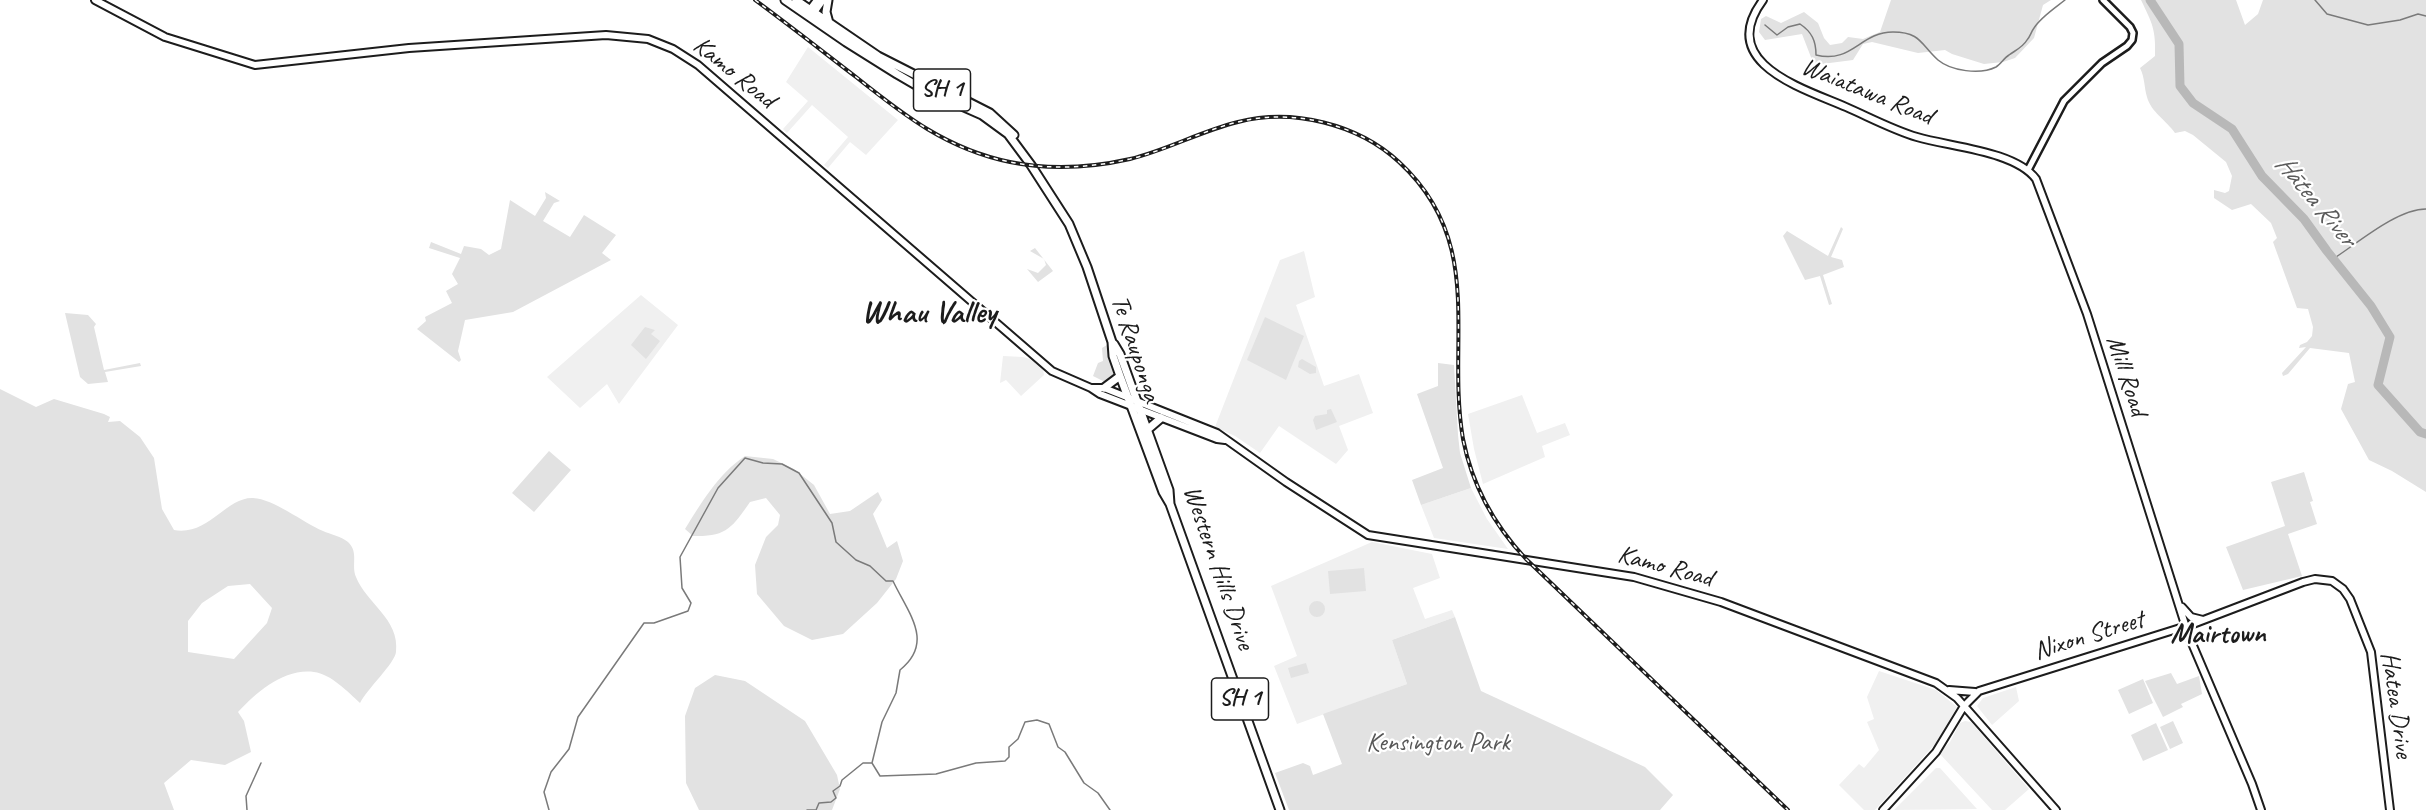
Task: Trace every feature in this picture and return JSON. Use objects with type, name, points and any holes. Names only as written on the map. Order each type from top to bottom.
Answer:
[{"type":"highway","name":"Te Rauponga","points":[[785,0],[829,23],[878,56],[998,119],[1020,141],[1056,198],[1087,267],[1112,342],[1113,357],[1127,398],[1163,492],[1170,504]]},
{"type":"highway","name":"Te Rauponga","points":[[796,0],[846,42],[921,88],[969,108],[995,123],[1017,144],[1060,208]]},
{"type":"highway","points":[[828,0],[826,12],[829,23]]},
{"type":"highway","name":"Western Hills Drive","points":[[1112,342],[1120,354],[1169,490],[1170,504],[1280,810]]},
{"type":"highway","points":[[1104,388],[1120,376]]},
{"type":"highway","points":[[1147,430],[1161,418]]},
{"type":"main road","name":"Kamo Road","points":[[96,0],[165,37],[255,65],[409,48],[580,36],[639,36],[657,42],[688,58],[717,80],[1052,371],[1140,410],[1225,440]]},
{"type":"main road","points":[[810,14],[817,0]]},
{"type":"main road","points":[[810,14],[823,0]]},
{"type":"main road","name":"Waiatawa Road","points":[[1763,0],[1756,9],[1750,35],[1755,54],[1768,71],[1916,136],[2012,161],[2028,170]]},
{"type":"main road","name":"Mill Road","points":[[2028,170],[2042,191],[2087,314],[2186,626],[2252,784],[2260,810]]},
{"type":"main road","name":"Kamo Road","points":[[1091,388],[1104,388],[1217,433],[1368,535],[1634,577],[1720,602],[1926,679],[1949,690],[2056,810]]},
{"type":"main road","name":"Nixon Street","points":[[1975,692],[2186,626],[2309,580],[2332,581]]},
{"type":"main road","name":"Hatea Drive","points":[[2332,581],[2343,589],[2350,600],[2371,652],[2390,810]]},
{"type":"main road","name":"Mill Road","points":[[2177,598],[2188,615],[2203,620]]},
{"type":"main road","points":[[1949,690],[1975,692]]},
{"type":"main road","points":[[1883,810],[1936,752],[1975,692]]},
{"type":"street","points":[[2028,170],[2064,101],[2102,63],[2132,40],[2133,33],[2130,27],[2103,0]]},
{"type":"shaded area","points":[[808,47],[898,120],[866,155],[850,142],[828,168],[824,165],[848,137],[812,105],[787,133],[783,129],[808,101],[786,82]]},
{"type":"shaded area","points":[[1304,251],[1315,297],[1296,305],[1324,386],[1359,374],[1373,413],[1339,426],[1348,450],[1336,464],[1279,426],[1260,453],[1235,436],[1215,427],[1280,260]]},
{"type":"shaded area","points":[[641,295],[678,325],[619,404],[607,384],[580,408],[547,377]]},
{"type":"shaded area","points":[[1003,356],[1030,359],[1043,370],[1044,375],[1021,396],[1006,380],[1000,383]]},
{"type":"shaded area","points":[[1522,395],[1537,433],[1565,423],[1570,435],[1542,446],[1545,457],[1483,484],[1468,414]]},
{"type":"shaded area","points":[[1471,488],[1487,519],[1508,549],[1434,538],[1421,505]]},
{"type":"shaded area","points":[[1372,542],[1432,554],[1440,578],[1413,588],[1425,619],[1452,610],[1455,617],[1392,640],[1407,684],[1297,724],[1274,666],[1297,656],[1271,586]]},
{"type":"shaded area","points":[[1879,671],[1936,690],[1957,707],[1936,743],[1875,810],[1864,810],[1839,785],[1859,764],[1864,768],[1879,750],[1867,722],[1874,719],[1867,697]]},
{"type":"shaded area","points":[[2016,687],[2019,701],[1992,725],[1977,706],[1983,698]]},
{"type":"shaded area","points":[[1971,722],[2029,789],[2005,810],[1992,810],[1939,753],[1950,742],[1960,723]]},
{"type":"shaded area","points":[[1936,768],[1940,768],[1977,809],[1894,810]]},
{"type":"green space","points":[[1891,0],[2051,0],[2043,5],[2034,38],[2015,58],[2003,62],[1984,64],[1945,50],[1918,53],[1872,42],[1863,44],[1853,60],[1814,65],[1802,34],[1765,40],[1759,32],[1761,19],[1766,16],[1781,23],[1804,12],[1818,23],[1824,38],[1830,45],[1842,43],[1848,37],[1863,39],[1880,32]]},
{"type":"green space","points":[[2141,0],[2236,0],[2245,25],[2258,14],[2263,0],[2426,0],[2426,492],[2369,460],[2341,409],[2348,384],[2355,382],[2349,353],[2310,348],[2288,374],[2283,376],[2282,373],[2306,347],[2299,348],[2300,345],[2312,336],[2313,327],[2308,309],[2297,308],[2273,242],[2277,238],[2271,223],[2251,204],[2232,210],[2214,198],[2214,190],[2225,193],[2229,191],[2232,176],[2226,162],[2193,135],[2185,131],[2175,133],[2155,112],[2149,102],[2140,68],[2155,56],[2155,39],[2151,21]]},
{"type":"green space","points":[[545,192],[560,201],[554,203],[543,221],[570,237],[584,215],[616,235],[602,253],[611,260],[513,312],[465,320],[458,351],[461,360],[459,362],[417,329],[426,321],[425,317],[452,303],[446,291],[458,284],[452,274],[460,258],[429,248],[431,242],[461,254],[464,246],[481,249],[489,255],[501,249],[510,200],[535,216],[546,198]]},
{"type":"green space","points":[[1841,227],[1843,229],[1831,257],[1842,260],[1844,267],[1823,275],[1832,304],[1829,305],[1820,276],[1805,280],[1783,236],[1787,231],[1828,256]]},
{"type":"green space","points":[[1035,248],[1043,259],[1030,251]]},
{"type":"green space","points":[[1044,260],[1053,271],[1038,282],[1027,269],[1038,273],[1046,265]]},
{"type":"green space","points":[[65,313],[88,315],[96,324],[94,327],[104,370],[140,363],[141,366],[105,372],[108,382],[88,384],[80,377]]},
{"type":"green space","points":[[1265,317],[1304,336],[1286,380],[1247,360]]},
{"type":"green space","points":[[645,327],[655,330],[651,334],[660,341],[646,359],[631,345]]},
{"type":"green space","points":[[1107,345],[1115,377],[1105,382],[1093,376],[1098,363],[1103,361],[1102,348]]},
{"type":"green space","points":[[1302,359],[1316,367],[1316,373],[1310,374],[1298,367]]},
{"type":"green space","points":[[1438,363],[1454,365],[1460,453],[1471,488],[1421,505],[1412,480],[1443,468],[1417,394],[1438,386]]},
{"type":"green space","points":[[0,389],[36,407],[54,399],[104,414],[110,417],[108,422],[120,421],[140,437],[154,458],[162,509],[174,530],[197,527],[234,503],[253,498],[270,502],[348,542],[354,554],[356,577],[388,621],[396,640],[394,657],[360,703],[333,680],[320,673],[292,674],[272,683],[238,712],[244,721],[251,752],[225,765],[191,760],[164,783],[174,810],[0,810]],"holes":[[[250,584],[272,608],[267,623],[234,659],[188,652],[188,621],[202,603],[228,586]]]},
{"type":"green space","points":[[1331,409],[1337,422],[1316,430],[1313,420],[1315,416],[1327,414],[1327,410]]},
{"type":"green space","points":[[549,451],[571,470],[534,512],[512,493]]},
{"type":"green space","points":[[745,456],[773,459],[794,469],[814,485],[830,514],[850,511],[878,492],[882,500],[873,514],[887,548],[897,541],[903,561],[896,579],[877,603],[843,634],[812,640],[784,626],[757,594],[755,565],[766,537],[778,525],[780,515],[766,498],[750,502],[733,524],[721,533],[693,536],[685,529],[719,480]]},
{"type":"green space","points":[[2304,472],[2317,524],[2288,534],[2302,576],[2243,590],[2226,547],[2285,526],[2271,482]]},
{"type":"green space","points":[[1364,568],[1366,591],[1330,594],[1328,571]]},
{"type":"green space","points":[[1314,601],[1320,601],[1325,609],[1323,615],[1314,617],[1309,612],[1309,606]]},
{"type":"green space","name":"Kensington Park","points":[[1455,617],[1481,691],[1645,767],[1673,795],[1660,810],[1289,810],[1275,773],[1303,763],[1310,766],[1313,775],[1342,764],[1323,714],[1407,684],[1392,640]]},
{"type":"green space","points":[[1306,663],[1309,673],[1291,678],[1288,668]]},
{"type":"green space","points":[[2171,673],[2177,684],[2199,676],[2202,694],[2181,704],[2183,707],[2163,717],[2145,681]]},
{"type":"green space","points":[[715,675],[745,681],[805,721],[837,775],[840,789],[832,810],[699,810],[686,783],[685,716],[695,688]]},
{"type":"green space","points":[[2143,679],[2153,703],[2129,714],[2118,690]]},
{"type":"green space","points":[[2173,721],[2183,743],[2170,749],[2160,727]]},
{"type":"green space","points":[[2156,723],[2168,750],[2143,761],[2131,735]]},
{"type":"waterway","points":[[1765,25],[1777,35],[1788,27],[1800,24],[1808,30],[1812,37],[1816,55],[1828,57],[1847,52],[1882,33],[1909,34],[1920,40],[1944,64],[1966,71],[1982,71],[1996,67],[2021,47],[2040,20],[2065,0]]},
{"type":"waterway","name":"Hātea River","points":[[2150,0],[2179,44],[2180,86],[2193,103],[2232,129],[2262,176],[2304,219],[2371,306],[2390,337],[2378,385],[2420,432],[2426,434]]},
{"type":"waterway","points":[[2315,0],[2327,14],[2368,25],[2400,20],[2418,14],[2426,16]]},
{"type":"waterway","points":[[2333,259],[2390,221],[2415,210],[2426,209]]},
{"type":"waterway","points":[[549,810],[544,792],[551,772],[569,749],[578,717],[644,623],[654,623],[688,611],[691,603],[682,588],[680,557],[718,488],[745,458],[763,463],[782,464],[799,473],[832,523],[836,542],[856,560],[870,566],[886,581],[893,581],[911,616],[917,638],[916,649],[900,670],[896,693],[882,722],[872,763],[880,776],[936,774],[976,763],[1005,761],[1009,757],[1009,747],[1018,739],[1025,722],[1037,720],[1049,724],[1058,747],[1065,752],[1084,783],[1098,793],[1110,810]]},
{"type":"waterway","points":[[247,810],[246,796],[261,763]]},
{"type":"waterway","points":[[816,810],[819,803],[831,802],[836,798],[833,791],[840,786],[842,780],[863,763],[872,763]]},
{"type":"waterway","points":[[807,810],[815,810]]},
{"type":"railway","points":[[755,0],[910,118],[966,149],[1010,162],[1055,167],[1115,162],[1144,155],[1238,122],[1281,117],[1324,122],[1345,129],[1383,149],[1399,162],[1426,193],[1444,225],[1453,259],[1458,293],[1459,402],[1463,439],[1478,488],[1494,518],[1526,559],[1788,810]]},
{"type":"district","name":"Whau Valley","points":[[929,314]]},
{"type":"district","name":"Mairtown","points":[[2218,635]]}]
